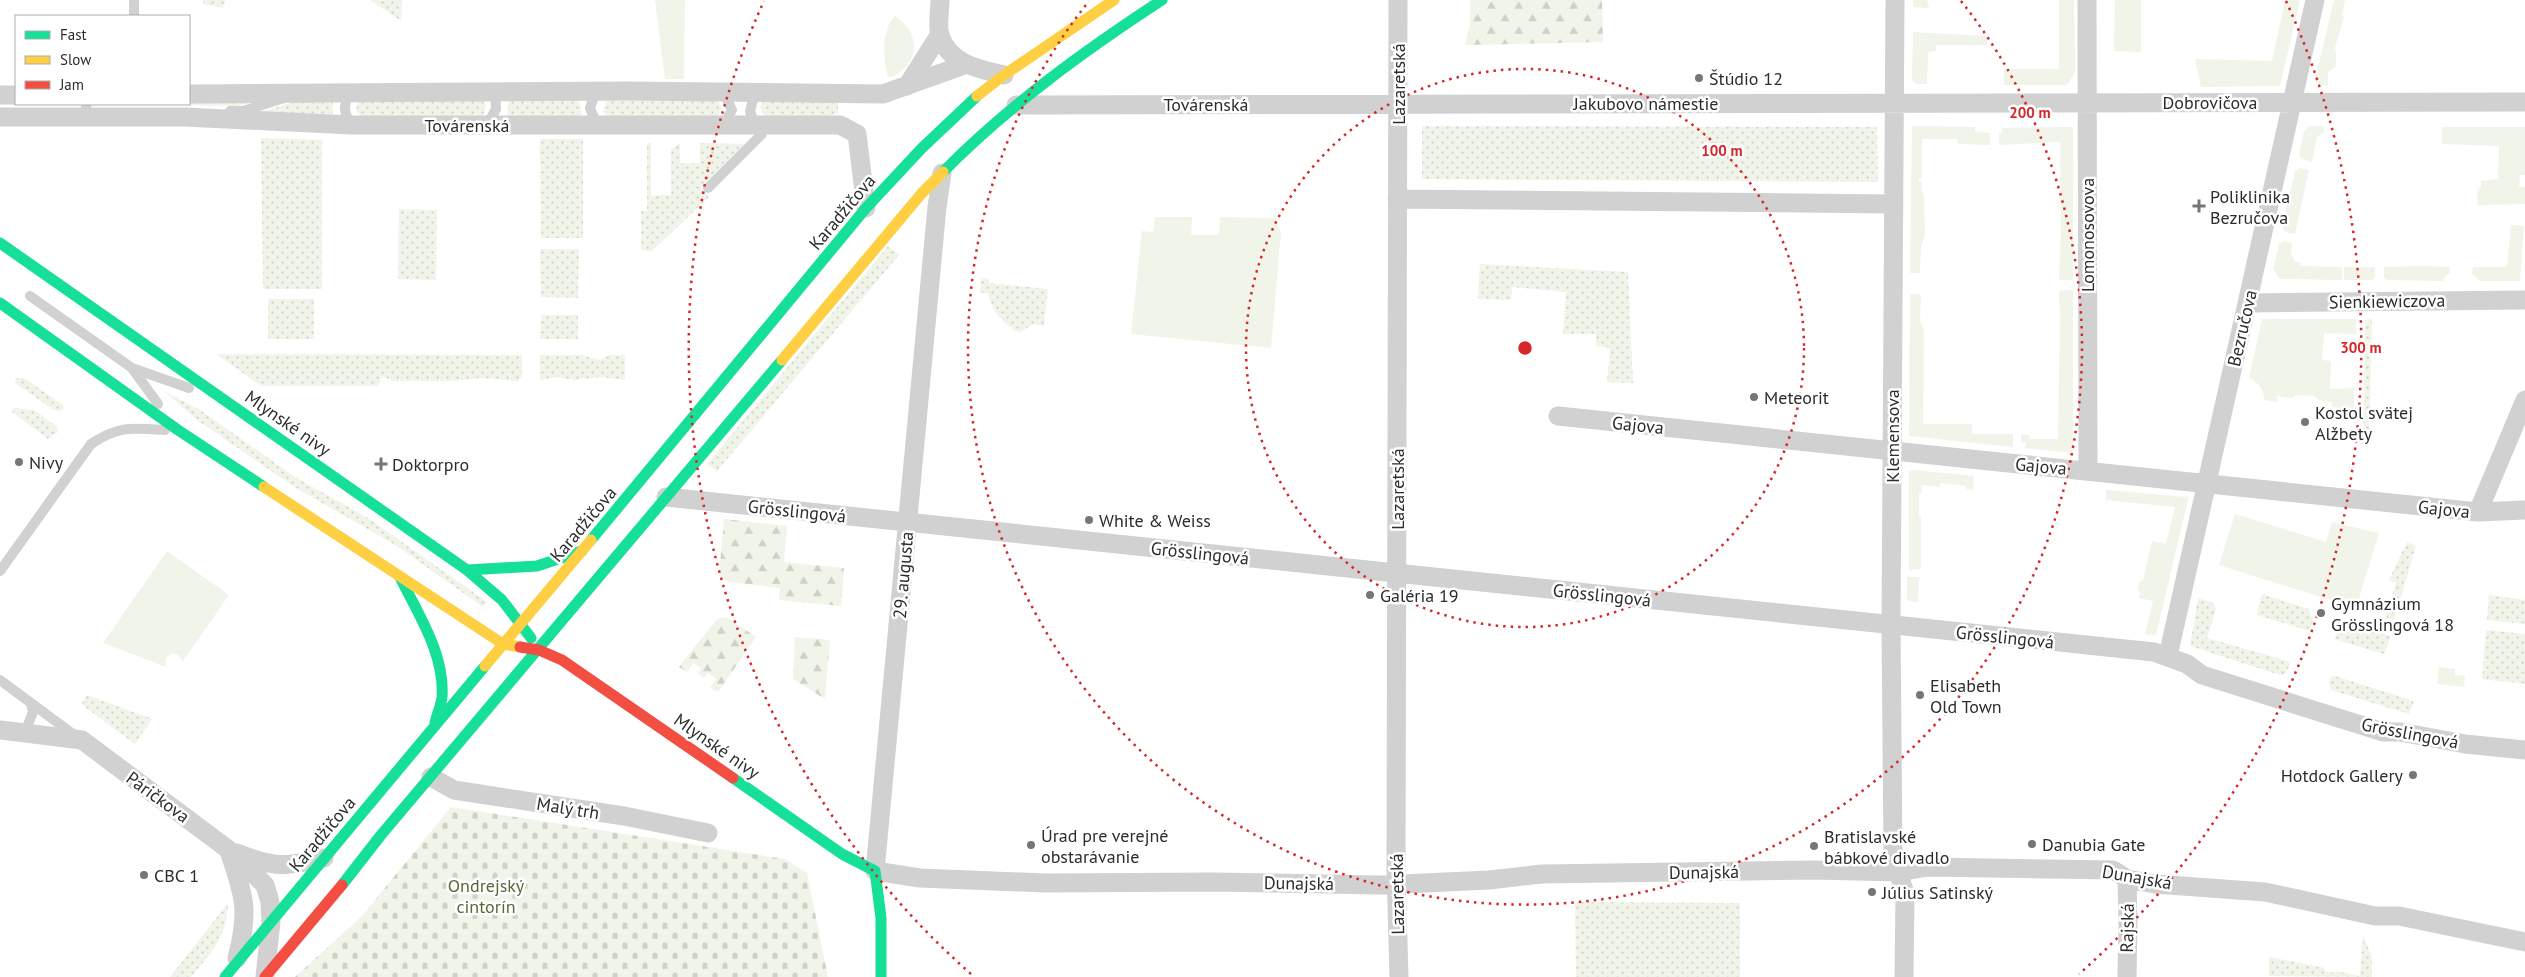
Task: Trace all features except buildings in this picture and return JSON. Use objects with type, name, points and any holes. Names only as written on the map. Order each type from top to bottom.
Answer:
[{"type":"main road","name":"Karadžičova","points":[[265,976],[539,650],[658,482],[866,208],[922,148],[974,99],[1004,75],[1114,0]]},
{"type":"main road","name":"Karadžičova","points":[[230,970],[582,551],[658,482],[942,173],[1016,104],[1057,71],[1162,0]]},
{"type":"main road","name":"Mlynské nivy","points":[[0,243],[467,570],[497,595],[521,623],[539,650]]},
{"type":"main road","name":"Mlynské nivy","points":[[0,303],[178,430],[503,644],[539,650],[562,660],[842,854],[875,871]]},
{"type":"main road","points":[[467,570],[537,566],[582,551]]},
{"type":"main road","points":[[400,577],[435,651],[440,667],[442,696],[434,725]]},
{"type":"main road","name":"29. augusta","points":[[875,871],[881,918],[882,977]]},
{"type":"street","points":[[940,0],[940,34],[947,49],[964,65],[1004,75]]},
{"type":"street","name":"Lazaretská","points":[[1398,0],[1396,883],[1399,977]]},
{"type":"street","name":"Klemensova","points":[[1895,0],[1891,625],[1893,855],[1905,894],[1904,977]]},
{"type":"street","name":"Lomonosovova","points":[[2087,0],[2088,471]]},
{"type":"street","name":"Bezručova","points":[[2168,656],[2249,303],[2315,0]]},
{"type":"street","points":[[907,86],[940,34]]},
{"type":"street","name":"Továrenská","points":[[190,94],[596,91],[883,94],[964,65]]},
{"type":"street","points":[[0,95],[15,95]]},
{"type":"street","name":"Dobrovičova","points":[[1895,103],[2525,102]]},
{"type":"street","name":"Jakubovo námestie","points":[[1397,104],[1895,103]]},
{"type":"street","name":"Továrenská","points":[[1016,104],[1397,104]]},
{"type":"street","name":"Továrenská","points":[[0,117],[86,110],[352,125],[724,125],[759,130],[840,125],[857,134],[866,208]]},
{"type":"street","name":"29. augusta","points":[[875,871],[942,173]]},
{"type":"street","points":[[1397,199],[1894,204]]},
{"type":"street","name":"Sienkiewiczova","points":[[2249,303],[2525,300]]},
{"type":"street","points":[[2478,512],[2525,400]]},
{"type":"street","name":"Gajova","points":[[1558,416],[2478,512],[2525,510]]},
{"type":"street","name":"Grösslingová","points":[[658,482],[907,523],[2154,652],[2188,664],[2202,675],[2383,732],[2400,732],[2465,744],[2525,750]]},
{"type":"street","name":"Páričkova","points":[[0,730],[82,740],[229,850],[265,885],[270,902],[271,922],[265,976]]},
{"type":"street","name":"Malý trh","points":[[431,777],[454,790],[624,816],[708,833]]},
{"type":"street","points":[[229,850],[262,864],[273,866],[300,864],[324,858]]},
{"type":"street","points":[[229,850],[244,894],[246,913],[244,933],[230,970]]},
{"type":"street","name":"Dunajská","points":[[875,871],[920,878],[1046,883],[1215,882],[1380,885],[1489,880],[1542,874],[1813,870],[1898,872],[1928,867],[2113,870],[2127,879],[2155,884],[2265,892],[2375,916],[2399,916],[2525,942]]},
{"type":"street","name":"Rajská","points":[[2127,879],[2127,977]]},
{"type":"lane","points":[[134,0],[134,15]]},
{"type":"lane","points":[[596,91],[590,108],[597,125]]},
{"type":"lane","points":[[487,125],[496,109],[495,92]]},
{"type":"lane","points":[[185,117],[200,112],[243,111],[270,104],[296,93]]},
{"type":"lane","points":[[350,93],[344,110],[345,116],[352,125]]},
{"type":"lane","points":[[724,93],[732,110],[724,125]]},
{"type":"lane","points":[[708,188],[759,130],[750,110],[756,93]]},
{"type":"lane","points":[[30,296],[132,368],[223,400]]},
{"type":"lane","points":[[132,368],[178,430]]},
{"type":"lane","points":[[0,571],[82,454],[101,437],[132,427],[178,430]]},
{"type":"lane","points":[[0,680],[82,740]]},
{"type":"lane","points":[[25,732],[33,712],[32,703]]},
{"type":"green space","points":[[203,0],[226,0],[223,8],[203,4]]},
{"type":"green space","points":[[370,0],[402,0],[401,21]]},
{"type":"green space","points":[[655,0],[685,0],[684,79],[665,79]]},
{"type":"green space","points":[[1470,0],[1602,0],[1603,42],[1465,45],[1470,24]]},
{"type":"green space","points":[[1913,0],[1927,0],[1929,8],[1913,7]]},
{"type":"green space","points":[[2059,0],[2074,0],[2075,72],[2067,85],[2004,85],[2004,69],[2059,69]]},
{"type":"green space","points":[[2115,0],[2141,0],[2141,52],[2114,51]]},
{"type":"green space","points":[[2285,0],[2300,0],[2280,86],[2201,87],[2195,59],[2272,61]]},
{"type":"green space","points":[[2334,0],[2348,0],[2345,1],[2342,16],[2344,17],[2334,51],[2336,51],[2336,66],[2328,72],[2328,86],[2319,85],[2315,80]]},
{"type":"green space","points":[[895,16],[907,28],[914,42],[914,49],[908,64],[897,74],[888,77],[884,45],[887,29]]},
{"type":"green space","points":[[1913,32],[1987,36],[1987,45],[1936,45],[1936,51],[1928,52],[1927,84],[1916,84],[1912,80]]},
{"type":"green space","points":[[190,97],[263,101],[235,106],[174,105],[190,105]]},
{"type":"green space","points":[[481,99],[486,105],[483,116],[361,117],[356,110],[358,102]]},
{"type":"green space","points":[[715,99],[721,106],[721,111],[714,118],[608,118],[603,111],[607,100]]},
{"type":"green space","points":[[838,99],[838,114],[812,119],[765,116],[760,107],[764,101]]},
{"type":"green space","points":[[301,100],[333,101],[332,120],[254,114]]},
{"type":"green space","points":[[509,100],[579,100],[582,116],[507,117]]},
{"type":"green space","points":[[1422,126],[1877,127],[1878,182],[1422,179]]},
{"type":"green space","points":[[1912,126],[1975,127],[1975,132],[1990,133],[1990,145],[1958,144],[1957,139],[1922,139],[1922,178],[1919,178],[1919,181],[1921,182],[1922,193],[1924,194],[1925,236],[1921,246],[1920,273],[1910,273]]},
{"type":"green space","points":[[2310,126],[2324,126],[2324,132],[2317,137],[2312,162],[2302,159],[2299,154],[2304,131]]},
{"type":"green space","points":[[2073,127],[2073,280],[2061,280],[2059,278],[2061,229],[2060,142],[1999,145],[1999,133],[2002,133],[2002,128]]},
{"type":"green space","points":[[2442,127],[2525,127],[2525,175],[2520,175],[2519,187],[2525,187],[2525,204],[2477,205],[2478,189],[2481,188],[2481,181],[2498,179],[2499,146],[2442,144]]},
{"type":"green space","points":[[261,138],[322,140],[322,289],[263,289]]},
{"type":"green space","points":[[540,139],[583,139],[583,238],[541,238]]},
{"type":"green space","points":[[647,143],[651,143],[651,196],[671,195],[671,149],[680,143],[680,163],[700,163],[700,143],[748,144],[701,188],[709,197],[652,251],[641,250],[641,211],[647,211]]},
{"type":"green space","points":[[2299,168],[2309,170],[2295,234],[2285,232],[2282,226],[2295,172]]},
{"type":"green space","points":[[399,209],[437,210],[436,280],[398,279]]},
{"type":"green space","points":[[1155,217],[1192,217],[1191,235],[1219,235],[1220,217],[1275,218],[1281,232],[1271,348],[1131,334],[1142,231],[1153,232]]},
{"type":"green space","points":[[2511,225],[2524,226],[2520,281],[2480,281],[2472,274],[2473,267],[2507,267]]},
{"type":"green space","points":[[2284,241],[2292,243],[2291,254],[2301,266],[2342,267],[2342,280],[2280,279],[2273,269],[2279,244]]},
{"type":"green space","points":[[888,246],[899,255],[717,471],[707,464]]},
{"type":"green space","points":[[540,249],[579,249],[578,298],[541,297]]},
{"type":"green space","points":[[1480,264],[1628,272],[1633,383],[1607,382],[1610,348],[1596,346],[1596,334],[1563,334],[1566,292],[1512,287],[1511,300],[1478,299]]},
{"type":"green space","points":[[2344,267],[2375,267],[2375,277],[2372,280],[2344,280]]},
{"type":"green space","points":[[2384,267],[2450,267],[2450,274],[2446,275],[2443,281],[2387,280],[2384,278]]},
{"type":"green space","points":[[981,278],[989,279],[989,283],[1048,289],[1044,326],[1033,324],[1019,333],[1008,325],[999,317],[988,294],[980,292]]},
{"type":"green space","points":[[2061,290],[2073,290],[2073,453],[2025,448],[2026,442],[2021,442],[2021,434],[2029,435],[2030,439],[2058,439],[2059,292]]},
{"type":"green space","points":[[1910,294],[1920,294],[1921,297],[1920,321],[1924,331],[1923,424],[1972,424],[1972,434],[2013,434],[2013,447],[1909,436]]},
{"type":"green space","points":[[268,299],[314,299],[314,339],[268,339]]},
{"type":"green space","points":[[541,315],[578,315],[578,339],[540,339]]},
{"type":"green space","points":[[2262,319],[2356,319],[2356,334],[2324,333],[2322,360],[2331,361],[2330,389],[2354,388],[2354,412],[2350,415],[2345,409],[2332,407],[2332,402],[2318,400],[2315,396],[2296,395],[2292,398],[2277,396],[2277,402],[2264,400],[2260,387],[2249,378]]},
{"type":"green space","points":[[2372,319],[2369,443],[2363,443],[2365,320]]},
{"type":"green space","points":[[216,354],[522,355],[522,376],[518,381],[482,378],[452,381],[392,381],[383,376],[378,386],[261,386]]},
{"type":"green space","points":[[540,355],[582,355],[600,360],[610,355],[625,355],[625,380],[601,377],[574,380],[557,377],[540,380]]},
{"type":"green space","points":[[16,378],[24,378],[63,405],[64,408],[61,411],[54,410],[15,383]]},
{"type":"green space","points":[[164,391],[200,410],[295,477],[368,518],[487,602],[483,607],[397,546],[293,486],[196,419]]},
{"type":"green space","points":[[13,408],[34,410],[56,426],[58,432],[48,439],[12,412]]},
{"type":"green space","points":[[1909,471],[1974,476],[1973,490],[1966,489],[1966,486],[1940,483],[1940,487],[1922,485],[1922,493],[1919,493],[1921,569],[1909,570]]},
{"type":"green space","points":[[2106,490],[2186,497],[2189,495],[2156,635],[2145,634],[2153,601],[2139,598],[2140,591],[2137,591],[2140,581],[2143,581],[2152,541],[2166,544],[2175,507],[2106,500]]},
{"type":"green space","points":[[2235,514],[2326,542],[2332,522],[2379,533],[2356,608],[2219,565]]},
{"type":"green space","points":[[724,519],[787,526],[784,562],[844,568],[841,606],[779,600],[780,588],[729,582],[719,575]]},
{"type":"green space","points":[[2407,542],[2416,546],[2394,620],[2385,617],[2396,583],[2389,580]]},
{"type":"green space","points":[[167,551],[229,595],[183,661],[177,654],[171,654],[166,658],[166,667],[103,643]]},
{"type":"green space","points":[[1907,577],[1921,577],[1919,581],[1918,603],[1907,600]]},
{"type":"green space","points":[[2262,594],[2309,609],[2313,621],[2310,631],[2257,615]]},
{"type":"green space","points":[[2489,595],[2525,600],[2525,624],[2487,620]]},
{"type":"green space","points":[[2198,598],[2213,603],[2216,609],[2207,638],[2288,661],[2290,664],[2286,674],[2280,675],[2190,646]]},
{"type":"green space","points":[[726,617],[756,637],[718,692],[710,688],[716,679],[708,673],[704,678],[698,673],[701,668],[693,663],[687,672],[679,667],[717,619]]},
{"type":"green space","points":[[2345,622],[2391,636],[2384,654],[2334,639],[2338,630]]},
{"type":"green space","points":[[2486,630],[2525,634],[2525,684],[2482,679]]},
{"type":"green space","points":[[795,637],[830,640],[825,699],[793,679]]},
{"type":"green space","points":[[2439,667],[2455,669],[2455,675],[2465,676],[2464,687],[2437,684]]},
{"type":"green space","points":[[2335,676],[2414,701],[2409,714],[2331,690],[2329,684],[2331,677]]},
{"type":"green space","points":[[86,696],[152,719],[135,744],[85,707],[82,703]]},
{"type":"green space","name":"Ondrejský cintorín","points":[[451,807],[785,859],[807,873],[828,977],[295,977],[362,916]]},
{"type":"green space","points":[[1575,902],[1740,903],[1740,977],[1576,977]]},
{"type":"green space","points":[[228,903],[225,925],[217,943],[206,960],[191,977],[170,977]]},
{"type":"green space","points":[[2363,935],[2372,957],[2372,977],[2269,976],[2269,957],[2325,968],[2325,971],[2335,973],[2336,971],[2360,976]]},
{"type":"traffic: fast","points":[[943,172],[994,124],[1048,80],[1162,0]]},
{"type":"traffic: fast","points":[[591,540],[866,208],[922,148],[977,96]]},
{"type":"traffic: fast","points":[[0,243],[467,570],[502,600],[531,638]]},
{"type":"traffic: fast","points":[[0,303],[178,430],[264,487]]},
{"type":"traffic: fast","points":[[342,885],[381,835],[782,360]]},
{"type":"traffic: fast","points":[[467,570],[537,566],[582,551]]},
{"type":"traffic: fast","points":[[400,577],[429,635],[439,665],[442,697],[435,723]]},
{"type":"traffic: fast","points":[[225,977],[485,666]]},
{"type":"traffic: fast","points":[[733,778],[842,854],[875,871],[881,918],[881,977]]},
{"type":"traffic: slow","points":[[977,96],[1004,75],[1114,0]]},
{"type":"traffic: slow","points":[[782,360],[922,193],[943,172]]},
{"type":"traffic: slow","points":[[264,487],[503,644],[520,647]]},
{"type":"traffic: slow","points":[[485,666],[591,540]]},
{"type":"traffic: jam","points":[[520,647],[539,650],[562,660],[733,778]]},
{"type":"traffic: jam","points":[[265,977],[342,885]]},
{"type":"place","name":"Štúdio 12","points":[[1699,78]]},
{"type":"place","name":"Poliklinika Bezručova","points":[[2199,206]]},
{"type":"place","name":"Meteorit","points":[[1754,397]]},
{"type":"place","name":"Kostol svätej Alžbety","points":[[2305,422]]},
{"type":"place","name":"Nivy","points":[[19,462]]},
{"type":"place","name":"Doktorpro","points":[[381,464]]},
{"type":"place","name":"White & Weiss","points":[[1089,520]]},
{"type":"place","name":"Galéria 19","points":[[1370,595]]},
{"type":"place","name":"Gymnázium Grösslingová 18","points":[[2321,613]]},
{"type":"place","name":"Elisabeth Old Town","points":[[1920,695]]},
{"type":"place","name":"Hotdock Gallery","points":[[2413,775]]},
{"type":"place","name":"Danubia Gate","points":[[2032,844]]},
{"type":"place","name":"Úrad pre verejné obstarávanie","points":[[1031,845]]},
{"type":"place","name":"Bratislavské bábkové divadlo","points":[[1814,846]]},
{"type":"place","name":"CBC 1","points":[[144,875]]},
{"type":"place","name":"Július Satinský","points":[[1872,892]]}]
